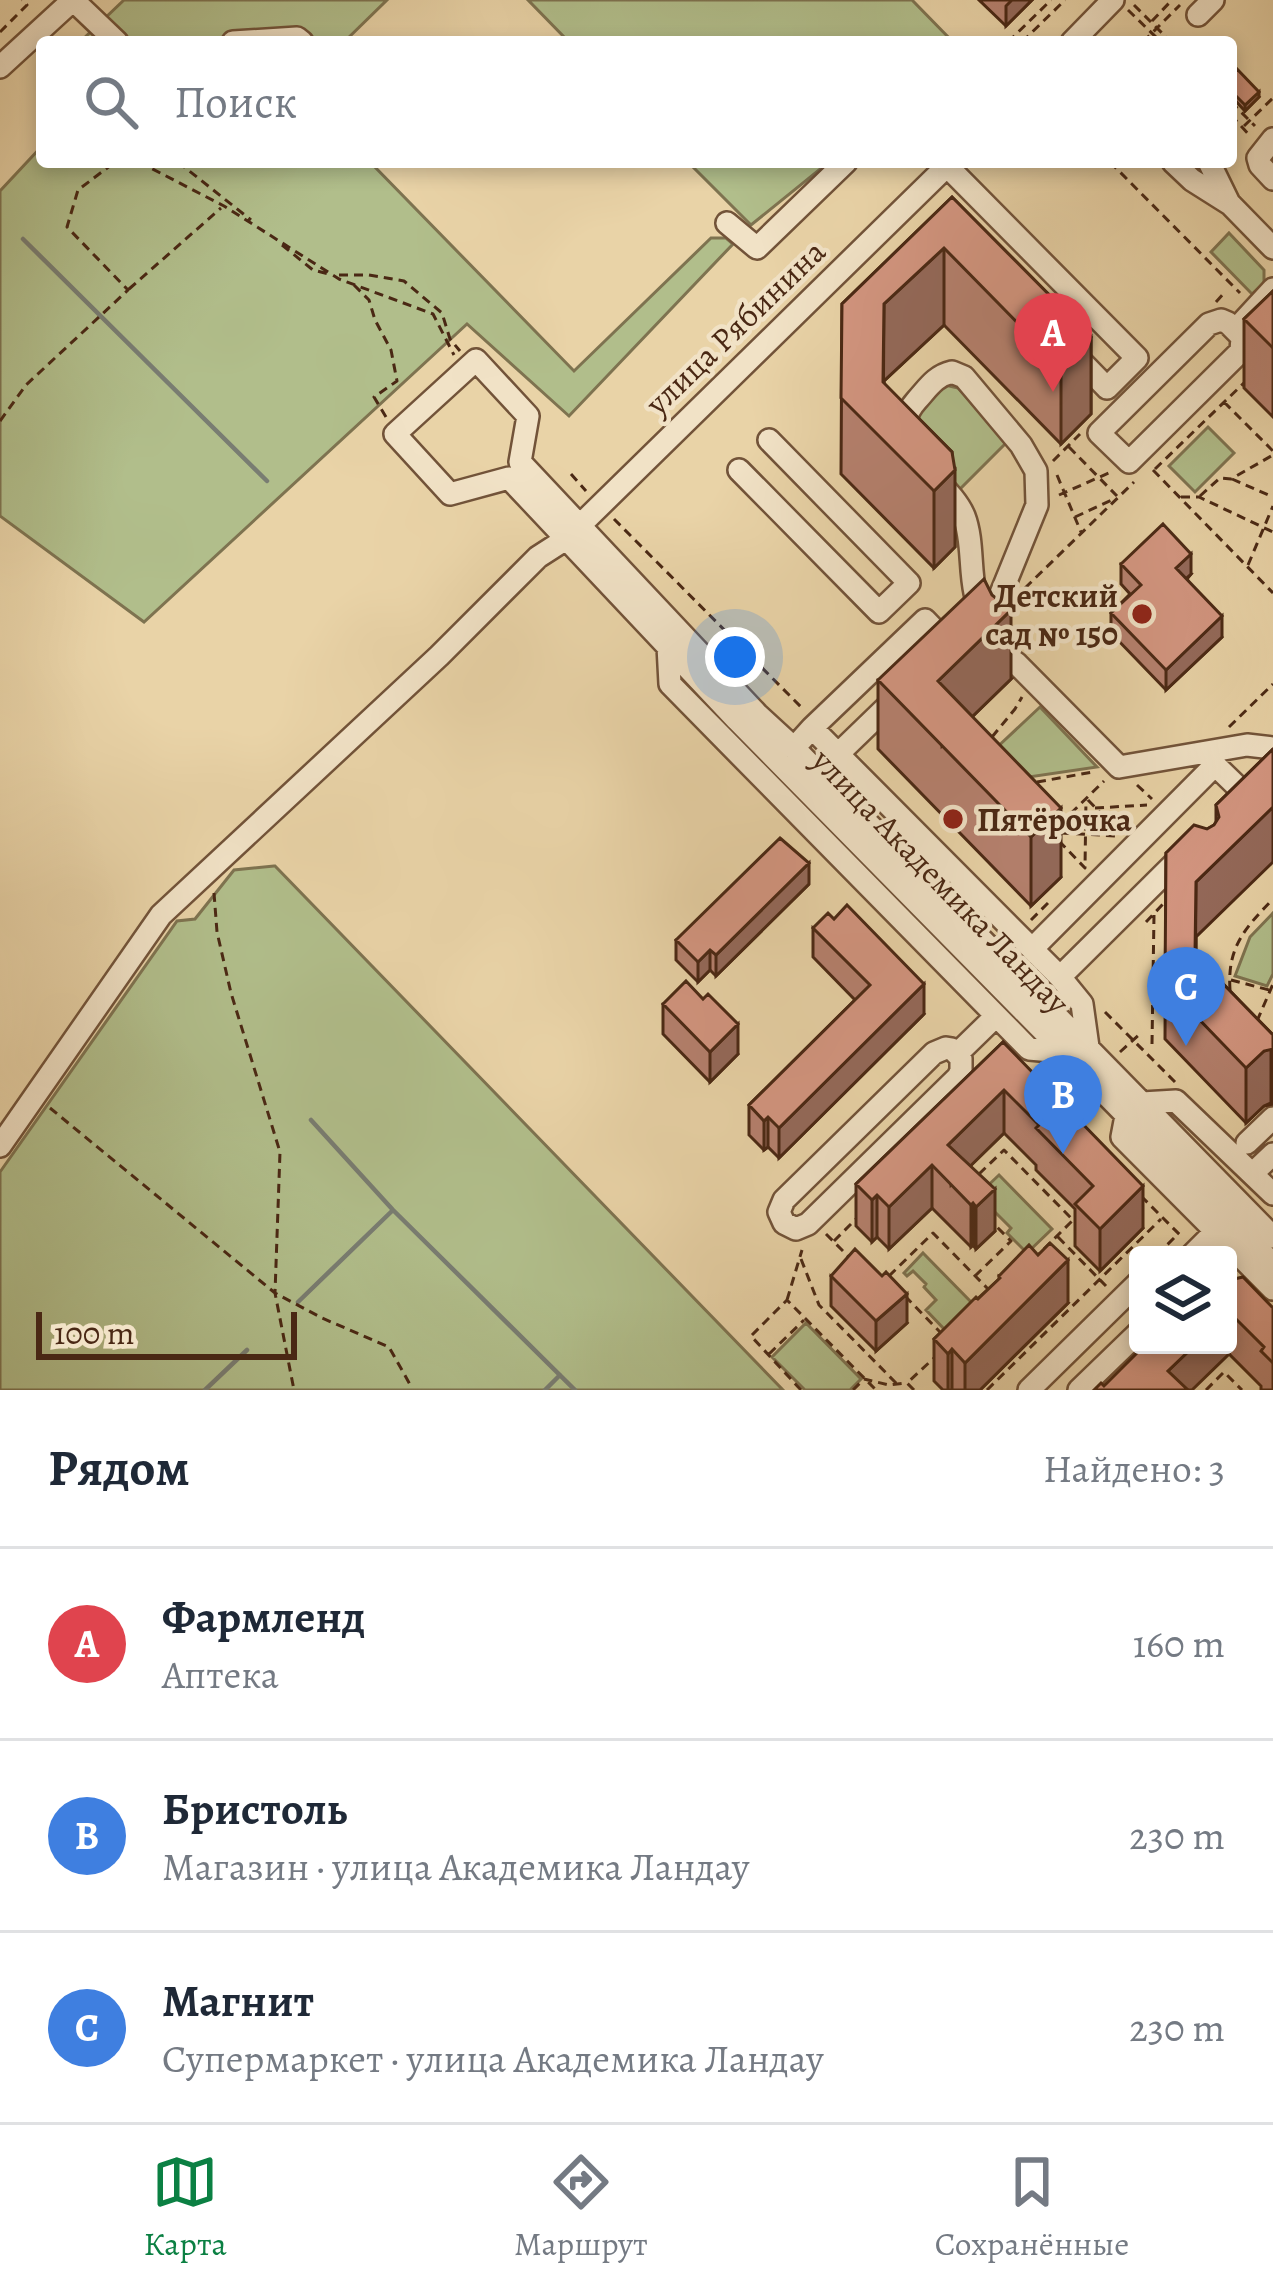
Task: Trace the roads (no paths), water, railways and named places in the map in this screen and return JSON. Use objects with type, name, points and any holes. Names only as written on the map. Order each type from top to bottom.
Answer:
[{"type":"street","points":[[33,0],[51,18]]},
{"type":"street","points":[[0,67],[73,0],[111,36]]},
{"type":"street","points":[[1078,36],[1116,0]]},
{"type":"street","points":[[1090,23],[1102,36]]},
{"type":"street","points":[[1268,145],[1260,166],[1273,179]]},
{"type":"street","points":[[727,223],[757,248],[840,168]]},
{"type":"street","name":"улица Рябинина","points":[[0,1146],[161,915],[440,656],[538,557],[573,532],[942,168]]},
{"type":"street","points":[[952,168],[1137,358],[1107,388]]},
{"type":"street","points":[[1179,168],[1268,234]]},
{"type":"street","points":[[1212,168],[1230,204]]},
{"type":"street","points":[[1235,329],[1273,289]]},
{"type":"street","points":[[1214,321],[1235,329],[1242,337],[1241,351],[1129,462],[1099,433],[1214,321]]},
{"type":"street","points":[[1061,340],[1126,406]]},
{"type":"street","points":[[476,360],[528,416],[520,462],[573,532],[509,478],[450,494],[395,434],[462,362],[476,360]]},
{"type":"street","points":[[989,623],[1037,505],[1036,471],[1021,445],[964,377],[952,372],[939,375],[907,410],[905,435],[915,457],[955,499],[966,520],[981,614],[1002,653],[1118,767],[1247,745],[1273,748]]},
{"type":"street","points":[[739,470],[879,612],[909,583],[769,440]]},
{"type":"street","name":"улица Академика Ландау","points":[[573,532],[668,646],[1063,1052],[1134,1109],[1273,1237]]},
{"type":"street","name":"улица Академика Ландау","points":[[573,532],[794,748],[1088,1048],[1270,1277]]},
{"type":"street","points":[[837,754],[950,646],[899,593]]},
{"type":"street","points":[[794,748],[925,620]]},
{"type":"street","points":[[668,646],[670,684],[1029,1049],[1063,1052]]},
{"type":"street","points":[[812,728],[1060,977],[1082,1004],[1088,1048]]},
{"type":"street","points":[[1032,949],[1215,765],[1246,795],[1201,845],[1060,977]]},
{"type":"street","points":[[958,1054],[996,1016]]},
{"type":"street","points":[[761,1223],[934,1053],[946,1048],[958,1054],[963,1065],[958,1077],[808,1224],[790,1227],[780,1218],[781,1205]]},
{"type":"street","points":[[1242,1298],[1270,1277],[1215,1232],[1121,1137],[1134,1109],[1176,1101],[1273,1194]]},
{"type":"street","points":[[1247,1143],[1273,1118]]},
{"type":"street","points":[[1253,1173],[1273,1154]]},
{"type":"street","points":[[1201,1246],[1215,1232]]},
{"type":"street","points":[[1029,1390],[1129,1291]]},
{"type":"street","points":[[1079,1390],[1129,1342]]},
{"type":"waterway","points":[[23,239],[267,481]]},
{"type":"waterway","points":[[311,1120],[393,1210],[575,1390]]},
{"type":"waterway","points":[[298,1302],[393,1210]]},
{"type":"waterway","points":[[205,1390],[247,1350]]},
{"type":"waterway","points":[[545,1390],[560,1375]]},
{"type":"place","name":"Фармленд","points":[[1053,392]]},
{"type":"place","name":"Детский сад № 150","points":[[1142,614]]},
{"type":"place","name":"Пятёрочка","points":[[953,819]]},
{"type":"place","name":"Магнит","points":[[1186,1046]]},
{"type":"place","name":"Бристоль","points":[[1063,1154]]}]
